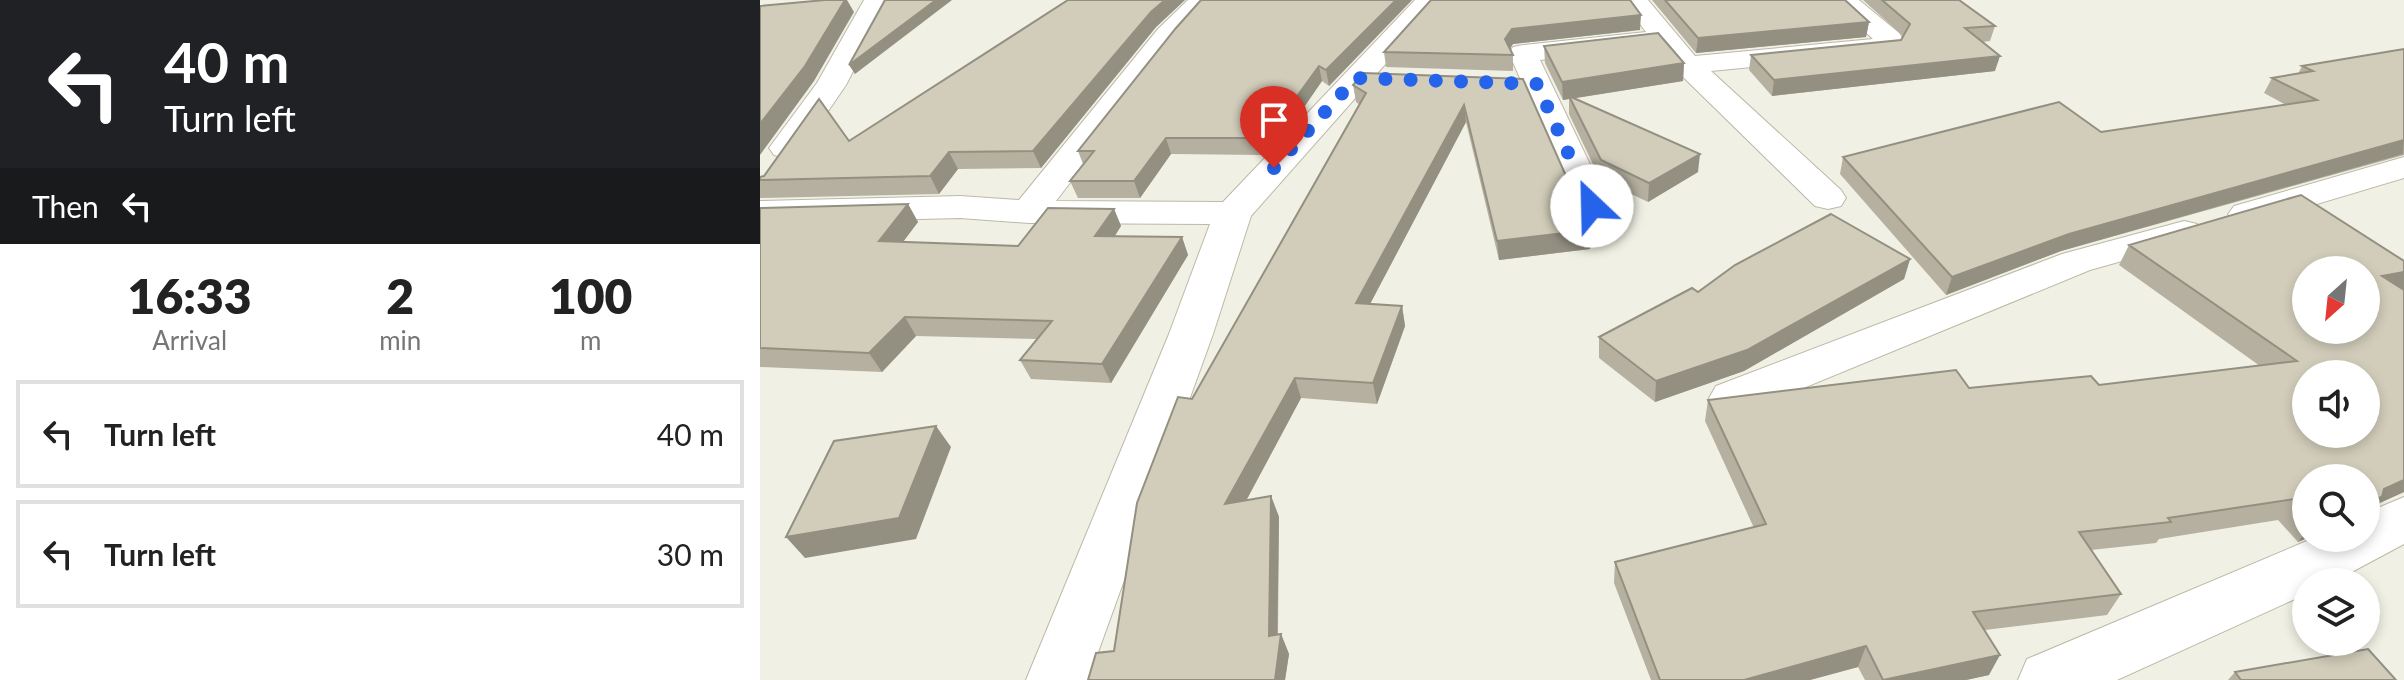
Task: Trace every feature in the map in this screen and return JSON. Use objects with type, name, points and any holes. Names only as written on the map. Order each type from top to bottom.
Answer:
[{"type":"street","points":[[1029,212],[1168,35],[1202,0]]},
{"type":"street","points":[[1057,680],[1191,334],[1233,213],[1429,0]]},
{"type":"street","points":[[1635,0],[1687,65],[1828,198]]},
{"type":"street","points":[[1687,65],[1887,46],[1889,39],[1844,0]]},
{"type":"street","points":[[769,172],[831,85],[868,1]]},
{"type":"street","points":[[1592,206],[1522,57],[1528,51],[1665,38]]},
{"type":"street","points":[[1356,78],[1401,79]]},
{"type":"street","points":[[1507,83],[1537,84]]},
{"type":"street","points":[[1733,398],[2076,262],[2386,173],[2404,201]]},
{"type":"street","points":[[760,212],[960,207],[1029,212],[1233,213]]},
{"type":"street","points":[[2049,680],[2307,568],[2404,519]]},
{"type":"building","points":[[845,0],[805,66],[760,124],[760,6]]},
{"type":"building","points":[[885,0],[936,0],[849,65]]},
{"type":"building","points":[[1068,0],[1165,0],[1151,12],[1033,151],[949,152],[930,176],[760,180],[819,99],[849,141]]},
{"type":"building","points":[[1201,0],[1396,0],[1326,70],[1319,66],[1287,110],[1259,138],[1166,138],[1134,181],[1070,181],[1094,151],[1078,151]]},
{"type":"building","points":[[1431,0],[1630,0],[1641,15],[1512,29],[1505,39],[1513,55],[1384,52]]},
{"type":"building","points":[[1665,0],[1845,0],[1869,22],[1698,38]]},
{"type":"building","points":[[1882,0],[1959,0],[1995,26],[1965,28],[2000,56],[1774,80],[1751,55],[1901,40],[1910,24]]},
{"type":"building","points":[[1658,33],[1684,63],[1562,82],[1544,46]]},
{"type":"building","points":[[2404,49],[2404,140],[2069,234],[1952,277],[1843,157],[2059,102],[2101,132],[2317,100],[2272,78],[2313,71],[2302,66]]},
{"type":"building","points":[[1364,73],[1523,79],[1590,230],[1497,241],[1464,105],[1356,303],[1402,306],[1373,383],[1295,378],[1225,504],[1271,496],[1269,636],[1281,634],[1275,680],[1088,680],[1096,653],[1114,651],[1137,503],[1178,397],[1192,399],[1366,93],[1353,85]]},
{"type":"building","points":[[1569,96],[1700,154],[1649,183],[1601,160]]},
{"type":"building","points":[[2301,195],[2404,261],[2404,272],[2382,276],[2404,290],[2404,480],[2384,489],[2380,498],[2380,464],[2292,464],[2292,499],[2168,518],[2171,522],[2079,532],[2121,594],[1973,612],[2000,655],[1883,680],[1866,646],[1744,680],[1660,680],[1615,562],[1766,524],[1708,400],[1956,370],[1969,388],[2091,376],[2099,385],[2292,362],[2292,448],[2380,448],[2380,360],[2296,360],[2129,245]]},
{"type":"building","points":[[908,204],[879,241],[1018,246],[1048,208],[1114,209],[1095,236],[1182,237],[1102,364],[1020,360],[1052,321],[905,317],[869,353],[760,348],[760,208]]},
{"type":"building","points":[[1831,214],[1910,259],[1747,350],[1656,381],[1599,337],[1692,288],[1698,292],[1735,265]]},
{"type":"building","points":[[936,426],[899,518],[786,537],[834,441]]},
{"type":"building","points":[[2328,656],[2374,656],[2396,680],[2241,680],[2235,672]]},
{"type":"route","points":[[1274,168],[1356,78],[1537,84],[1592,206]]}]
